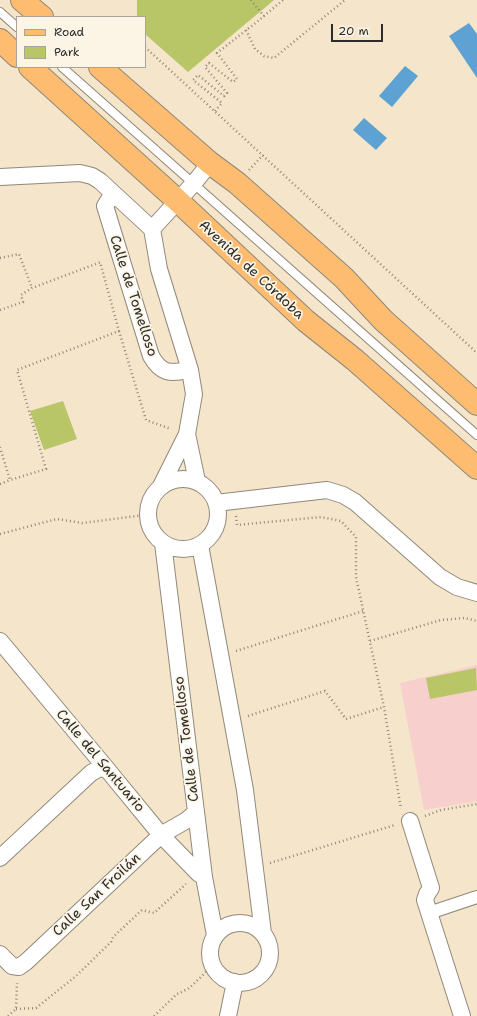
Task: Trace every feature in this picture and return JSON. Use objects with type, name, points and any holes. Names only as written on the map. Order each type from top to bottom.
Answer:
[{"type":"main road","points":[[23,0],[41,16]]},
{"type":"main road","points":[[0,40],[16,55]]},
{"type":"main road","name":"Avenida de Córdoba","points":[[31,68],[178,201],[306,321],[355,360],[477,468]]},
{"type":"main road","points":[[101,68],[210,163],[237,183],[344,278],[383,320],[477,404]]},
{"type":"street","points":[[152,229],[210,163]]},
{"type":"street","points":[[0,177],[80,173],[92,176],[100,181],[152,229],[159,269],[190,370],[194,394],[187,434],[161,486],[154,494],[150,502],[148,511],[149,524],[154,534],[163,543],[181,549],[191,548],[200,544],[209,537],[215,527],[218,515],[216,503],[212,494],[205,487],[188,479],[178,479],[161,486]]},
{"type":"street","name":"Calle de Tomelloso","points":[[113,193],[105,206],[151,356],[157,366],[168,372],[190,370]]},
{"type":"street","points":[[187,434],[196,482]]},
{"type":"street","points":[[216,503],[327,490],[342,495],[355,502],[440,577],[457,587],[477,593]]},
{"type":"street","name":"Calle de Tomelloso","points":[[163,543],[196,812],[201,875],[215,935]]},
{"type":"street","points":[[200,544],[245,790],[263,933]]},
{"type":"street","name":"Calle del Santuario","points":[[0,641],[161,835],[201,875]]},
{"type":"street","points":[[0,858],[91,773],[98,769],[106,768]]},
{"type":"street","name":"Calle San Froilán","points":[[18,967],[26,962],[161,835],[196,812]]},
{"type":"street","points":[[410,821],[431,888],[425,900],[462,1016]]},
{"type":"street","points":[[429,913],[477,897]]},
{"type":"street","points":[[239,922],[248,923],[263,933],[268,942],[270,952],[269,962],[263,972],[256,979],[246,982],[235,982],[226,979],[218,973],[212,965],[210,950],[212,942],[215,935],[222,928],[239,922]]},
{"type":"street","points":[[0,954],[12,966],[18,967]]},
{"type":"street","points":[[228,1016],[235,982]]},
{"type":"lane","points":[[0,12],[16,26]]},
{"type":"lane","name":"Avenida de Córdoba","points":[[63,68],[477,435]]},
{"type":"path","points":[[251,0],[264,16]]},
{"type":"path","points":[[215,112],[222,103],[194,80],[198,75],[224,96],[227,93],[205,67],[209,63],[233,82],[237,79],[217,53],[283,0]]},
{"type":"path","points":[[246,30],[255,49],[264,56],[274,58],[344,0]]},
{"type":"path","points":[[146,48],[477,353]]},
{"type":"path","points":[[247,172],[263,156]]},
{"type":"path","points":[[0,258],[19,254],[32,288]]},
{"type":"path","points":[[0,310],[23,302],[21,295],[32,288],[120,254]]},
{"type":"path","points":[[100,262],[146,420],[187,434]]},
{"type":"path","points":[[0,484],[46,469],[17,370],[119,331]]},
{"type":"path","points":[[0,447],[10,480]]},
{"type":"path","points":[[235,501],[237,525],[321,517],[340,521],[356,537],[356,577],[384,707],[403,819],[410,821]]},
{"type":"path","points":[[0,534],[57,519],[82,524],[144,515],[148,511]]},
{"type":"path","points":[[220,656],[363,611]]},
{"type":"path","points":[[370,642],[442,620],[465,618],[477,621]]},
{"type":"path","points":[[232,720],[325,692],[346,720],[384,707]]},
{"type":"path","points":[[255,867],[410,821],[441,810],[477,804]]},
{"type":"path","points":[[8,1016],[16,1009],[36,1008],[76,976],[110,942],[113,937],[142,910],[154,913],[201,875]]},
{"type":"path","points":[[154,1016],[177,994],[188,989],[212,965]]},
{"type":"path","points":[[16,1009],[18,967]]},
{"type":"shaded area","points":[[477,665],[477,801],[424,810],[400,683]]},
{"type":"green space","points":[[137,0],[274,0],[188,72],[146,35],[146,16],[137,16]]},
{"type":"green space","points":[[63,401],[77,439],[44,450],[30,411]]},
{"type":"green space","points":[[476,668],[477,690],[430,699],[426,678]]},
{"type":"water","points":[[469,23],[477,34],[477,78],[449,36]]},
{"type":"water","points":[[405,66],[418,76],[392,107],[379,96]]},
{"type":"water","points":[[364,118],[387,138],[376,150],[353,130]]}]
